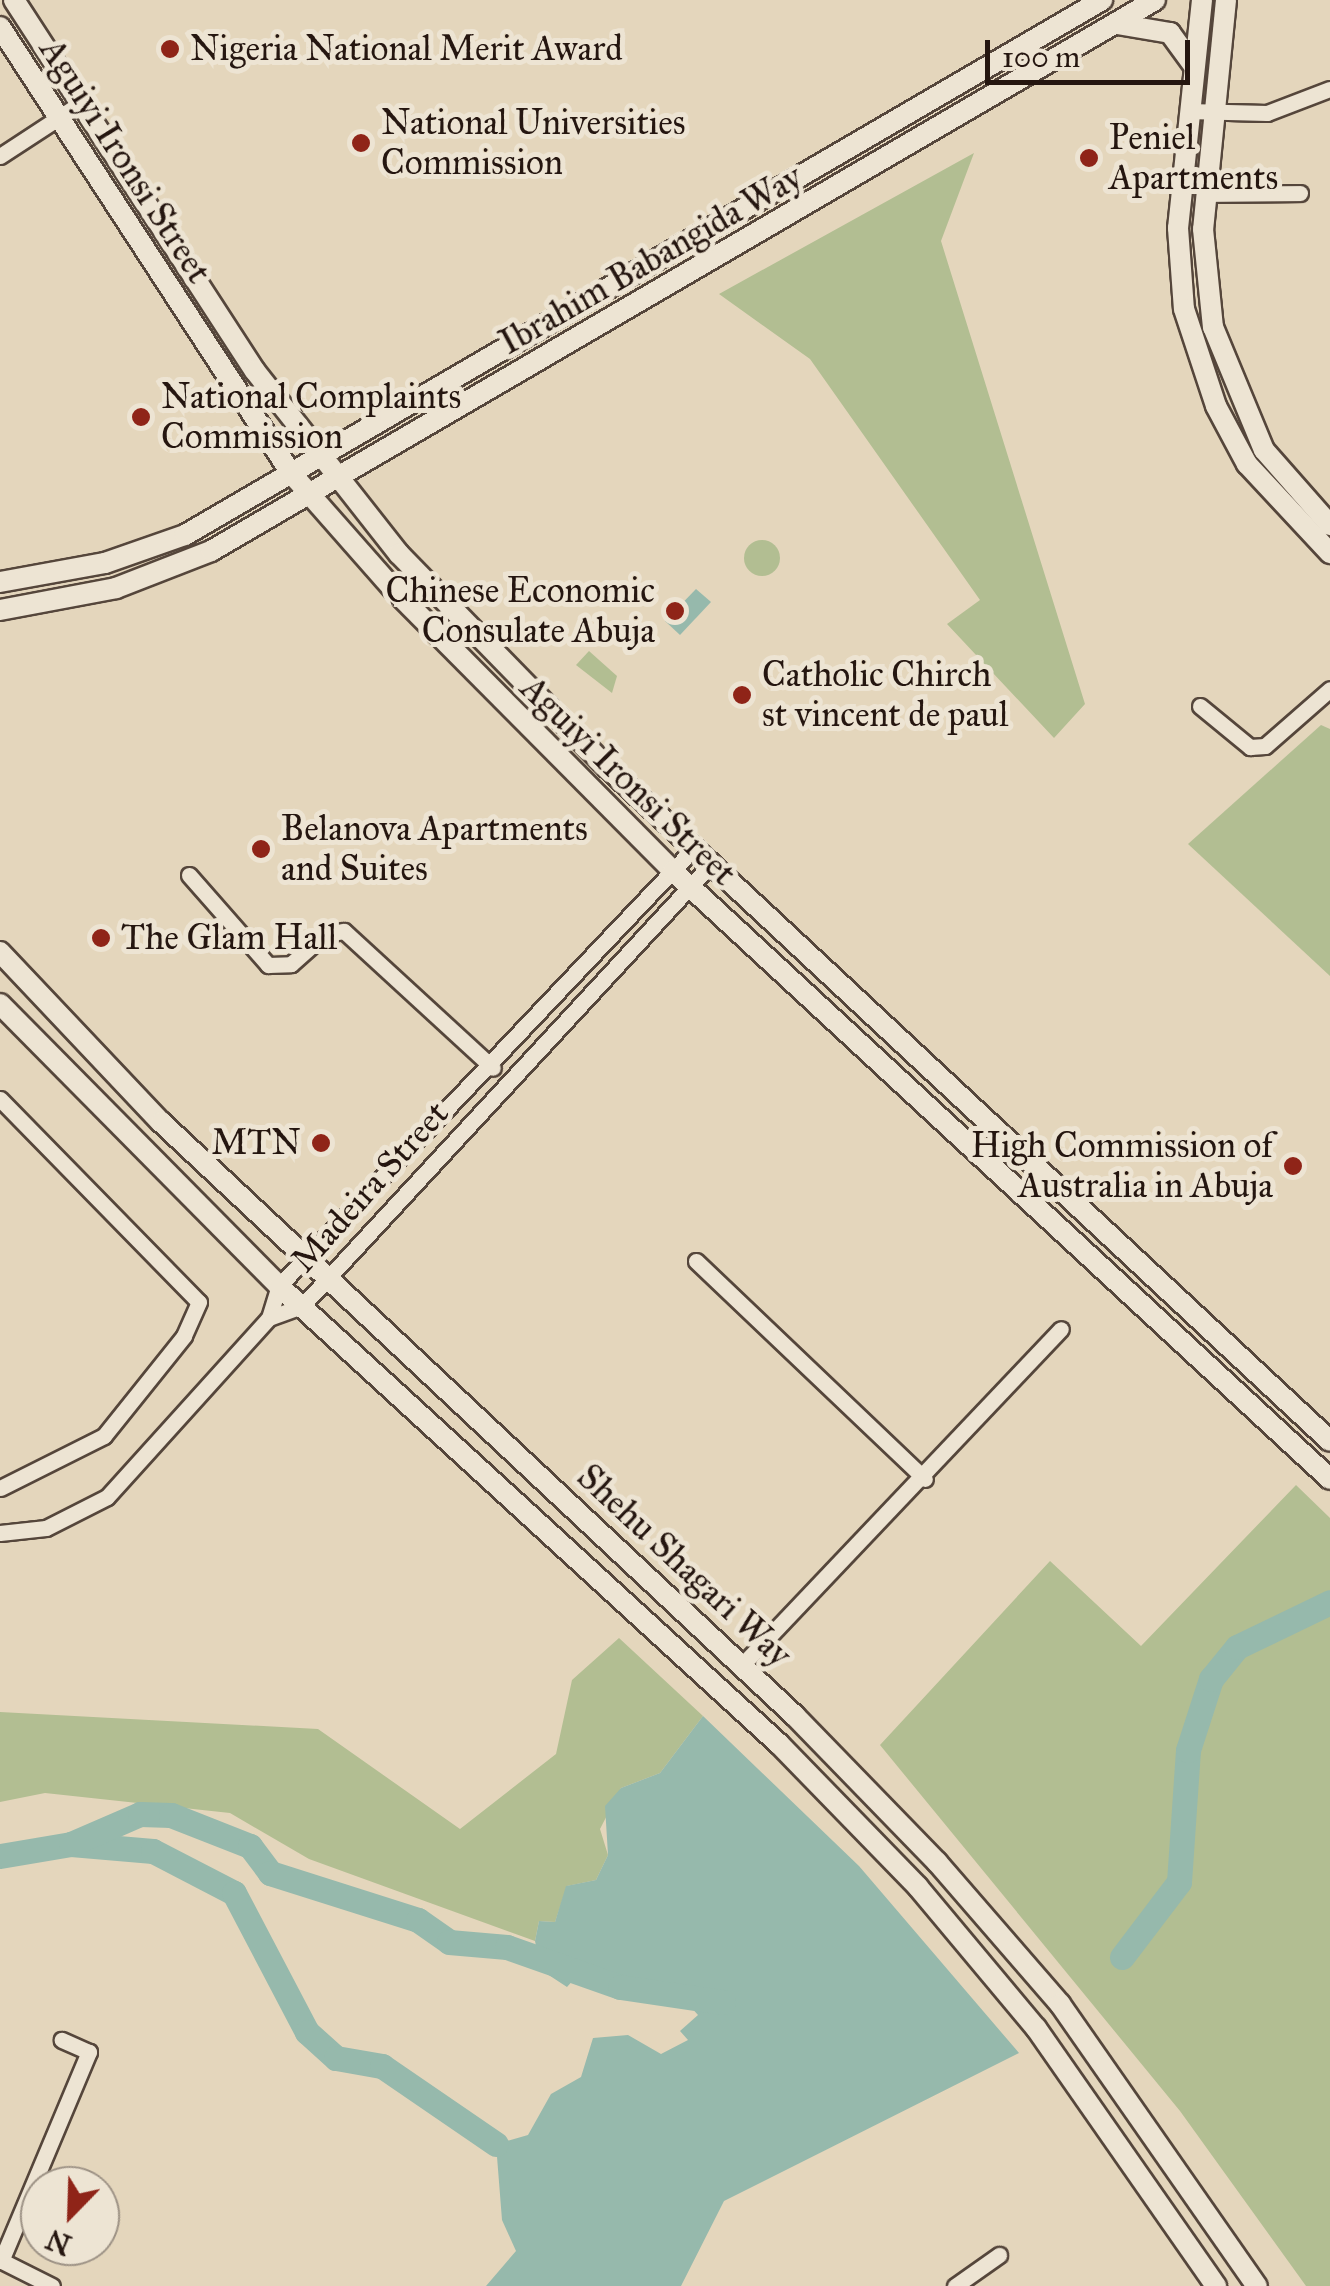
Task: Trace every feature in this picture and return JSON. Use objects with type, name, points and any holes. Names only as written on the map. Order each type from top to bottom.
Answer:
[{"type":"main road","name":"Aguiyi Ironsi Street","points":[[14,0],[338,482],[490,652],[710,865],[1330,1441]]},
{"type":"main road","name":"Ibrahim Babangida Way","points":[[0,582],[134,554],[291,473],[1102,0]]},
{"type":"main road","name":"Ibrahim Babangida Way","points":[[0,610],[160,572],[310,498],[1155,0]]},
{"type":"main road","points":[[1202,0],[1188,111],[1178,264],[1200,367],[1248,464],[1330,553]]},
{"type":"main road","points":[[1226,0],[1206,194],[1207,296],[1232,383],[1264,450],[1330,525]]},
{"type":"main road","points":[[1115,24],[1170,32],[1194,66]]},
{"type":"main road","name":"Aguiyi Ironsi Street","points":[[0,27],[310,498],[673,871],[1330,1479]]},
{"type":"main road","name":"Shehu Shagari Way","points":[[0,952],[161,1122],[742,1665],[936,1862],[1060,2004],[1257,2286]]},
{"type":"main road","name":"Shehu Shagari Way","points":[[0,1004],[279,1286],[779,1744],[918,1887],[1036,2028],[1216,2286]]},
{"type":"street","points":[[1188,111],[1267,113],[1330,89]]},
{"type":"street","points":[[0,156],[81,102]]},
{"type":"street","points":[[1206,194],[1300,193]]},
{"type":"street","points":[[1200,706],[1250,747],[1265,746],[1330,689]]},
{"type":"street","points":[[269,1318],[279,1286],[306,1256],[494,1068],[693,849]]},
{"type":"street","name":"Madeira Street","points":[[0,1533],[46,1528],[108,1498],[269,1318],[302,1306],[330,1277],[710,865]]},
{"type":"street","points":[[189,875],[268,965],[291,964],[325,934],[344,931],[494,1068]]},
{"type":"street","points":[[0,1099],[199,1302],[184,1336],[104,1436],[0,1488]]},
{"type":"street","points":[[696,1260],[925,1479]]},
{"type":"street","points":[[742,1665],[925,1479],[1061,1329]]},
{"type":"street","points":[[52,2286],[1,2261],[89,2052],[62,2040]]},
{"type":"street","points":[[955,2286],[1000,2254]]},
{"type":"shaded area","points":[[974,153],[941,241],[1085,704],[1054,738],[947,624],[980,600],[810,359],[719,294]]},
{"type":"shaded area","points":[[762,540],[775,545],[780,558],[775,571],[762,576],[749,571],[744,558],[749,545]]},
{"type":"shaded area","points":[[696,589],[711,602],[680,635],[665,621]]},
{"type":"shaded area","points":[[589,651],[617,676],[612,693],[576,665]]},
{"type":"shaded area","points":[[1321,725],[1330,729],[1330,976],[1188,844]]},
{"type":"shaded area","points":[[1296,1485],[1330,1518],[1330,2286],[1306,2286],[1180,2111],[880,1745],[1050,1561],[1141,1646]]},
{"type":"shaded area","points":[[619,1638],[703,1716],[660,1773],[621,1788],[600,1829],[608,1855],[596,1880],[567,1886],[555,1922],[539,1921],[535,1941],[309,1859],[230,1813],[45,1793],[0,1802],[0,1712],[318,1729],[460,1829],[556,1754],[572,1680]]},
{"type":"shaded area","points":[[703,1716],[859,1866],[1019,2053],[724,2201],[681,2286],[486,2286],[516,2251],[502,2220],[496,2144],[528,2135],[551,2094],[581,2077],[593,2038],[628,2035],[661,2054],[688,2040],[680,2031],[698,2015],[670,1984],[652,2000],[583,1969],[567,1987],[541,1970],[535,1941],[539,1921],[555,1922],[566,1886],[596,1880],[608,1855],[605,1806],[621,1788],[660,1773]]},
{"type":"waterway","points":[[1122,1957],[1179,1882],[1188,1750],[1211,1679],[1237,1647],[1330,1602]]},
{"type":"waterway","points":[[0,1856],[71,1844],[140,1814],[171,1815],[250,1846],[270,1873],[418,1920],[449,1942],[507,1947],[620,1987],[723,2002]]},
{"type":"waterway","points":[[71,1844],[153,1851],[234,1893],[307,2032],[336,2058],[382,2066],[496,2144]]},
{"type":"place","name":"Nigeria National Merit Award","points":[[170,49]]},
{"type":"place","name":"National Universities Commission","points":[[361,143]]},
{"type":"place","name":"Peniel Apartments","points":[[1089,158]]},
{"type":"place","name":"National Complaints Commission","points":[[141,417]]},
{"type":"place","name":"Chinese Economic Consulate Abuja","points":[[675,611]]},
{"type":"place","name":"Catholic Chirch st vincent de paul","points":[[742,695]]},
{"type":"place","name":"Belanova Apartments and Suites","points":[[261,849]]},
{"type":"place","name":"The Glam Hall","points":[[101,938]]},
{"type":"place","name":"MTN","points":[[321,1143]]},
{"type":"place","name":"High Commission of Australia in Abuja","points":[[1293,1166]]}]
